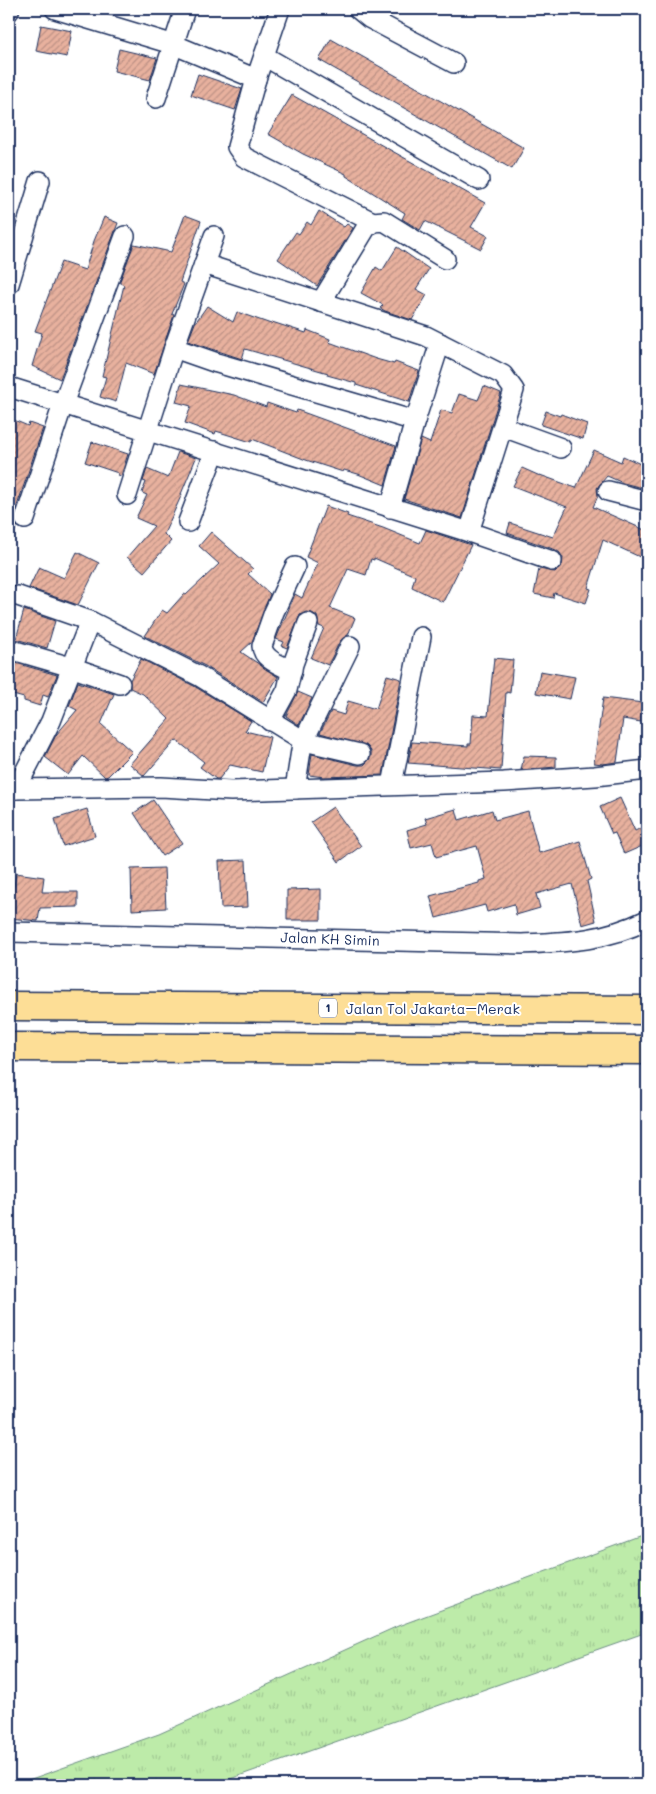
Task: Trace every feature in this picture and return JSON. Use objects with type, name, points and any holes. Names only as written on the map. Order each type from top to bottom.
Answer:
[{"type":"highway","name":"Jalan Tol Jakarta–Merak","points":[[9,1006],[647,1010]]},
{"type":"highway","points":[[9,1046],[647,1050]]},
{"type":"street","points":[[54,9],[175,45],[256,78]]},
{"type":"street","points":[[156,98],[186,9]]},
{"type":"street","points":[[280,9],[256,78],[238,141],[237,147],[239,152],[244,157],[372,222],[384,221],[445,258]]},
{"type":"street","points":[[358,9],[369,18],[381,15],[454,63]]},
{"type":"street","points":[[264,56],[479,180]]},
{"type":"street","points":[[9,284],[40,181]]},
{"type":"street","points":[[322,302],[366,228],[372,222]]},
{"type":"street","points":[[24,519],[63,404],[125,236]]},
{"type":"street","points":[[127,494],[174,348],[214,236]]},
{"type":"street","points":[[204,264],[426,336],[503,375],[509,381],[514,390],[469,532]]},
{"type":"street","points":[[390,508],[440,343]]},
{"type":"street","points":[[174,348],[217,363],[415,421]]},
{"type":"street","points":[[9,388],[469,532],[552,561]]},
{"type":"street","points":[[503,427],[561,448]]},
{"type":"street","points":[[188,522],[215,452]]},
{"type":"street","points":[[608,491],[647,501]]},
{"type":"street","points":[[292,671],[266,657],[262,651],[262,646],[274,612],[295,568]]},
{"type":"street","points":[[18,596],[90,621],[199,676],[304,742],[360,754]]},
{"type":"street","points":[[12,788],[51,721],[90,621]]},
{"type":"street","points":[[270,720],[287,690],[308,624]]},
{"type":"street","points":[[392,785],[421,638]]},
{"type":"street","points":[[295,789],[304,742],[350,646]]},
{"type":"street","points":[[9,649],[120,684]]},
{"type":"street","points":[[12,788],[161,787],[231,791],[504,782],[595,776],[647,770]]},
{"type":"street","name":"Jalan KH Simin","points":[[9,932],[522,944],[574,942],[627,930],[647,920]]},
{"type":"green space","points":[[647,1534],[647,1632],[213,1785],[14,1785],[159,1734],[398,1626]]},
{"type":"building","points":[[41,25],[72,31],[67,57],[36,51]]},
{"type":"building","points":[[331,39],[524,148],[512,169],[319,60]]},
{"type":"building","points":[[119,49],[157,58],[150,80],[114,71]]},
{"type":"building","points":[[198,74],[242,89],[235,110],[191,95]]},
{"type":"building","points":[[292,95],[485,203],[471,227],[488,236],[481,249],[425,221],[420,230],[402,219],[405,213],[346,176],[346,174],[303,154],[268,134]]},
{"type":"building","points":[[319,211],[344,227],[347,224],[353,228],[317,286],[278,259],[296,232],[299,234],[307,222],[311,225]]},
{"type":"building","points":[[185,215],[201,221],[180,282],[184,284],[172,314],[174,315],[154,374],[126,363],[116,402],[100,397],[106,377],[102,376],[124,285],[120,281],[134,244],[171,252]]},
{"type":"building","points":[[104,217],[118,223],[60,379],[32,366],[42,333],[35,331],[61,262],[85,270]]},
{"type":"building","points":[[397,247],[429,269],[416,289],[427,295],[412,320],[385,311],[380,308],[383,305],[361,293],[376,267],[382,271]]},
{"type":"building","points":[[207,306],[233,322],[237,312],[271,324],[272,322],[306,333],[307,330],[330,339],[329,342],[376,359],[394,364],[395,362],[419,371],[409,402],[327,375],[328,373],[245,349],[242,359],[188,341],[195,323]]},
{"type":"building","points":[[181,384],[234,395],[266,407],[267,403],[296,413],[297,410],[396,446],[385,485],[358,474],[344,470],[343,472],[306,460],[252,439],[251,442],[216,431],[215,434],[185,423],[191,406],[176,402]]},
{"type":"building","points":[[484,386],[501,393],[462,518],[404,499],[421,439],[430,443],[441,410],[452,413],[459,394],[478,400]]},
{"type":"building","points":[[546,411],[560,416],[561,414],[587,424],[583,439],[541,425]]},
{"type":"building","points":[[9,418],[28,426],[29,423],[43,428],[14,515],[14,522],[17,526],[9,544]]},
{"type":"building","points":[[92,442],[128,454],[121,476],[118,473],[85,462]]},
{"type":"building","points":[[594,450],[621,462],[623,456],[647,467],[647,489],[623,483],[607,476],[597,488],[598,496],[593,507],[647,531],[647,546],[642,558],[603,540],[588,588],[591,589],[586,603],[554,593],[553,598],[534,594],[539,569],[555,572],[562,565],[563,558],[556,550],[507,533],[510,523],[553,537],[567,507],[513,486],[522,468],[576,488]]},
{"type":"building","points":[[178,452],[196,458],[164,534],[171,541],[144,572],[127,557],[154,526],[136,518],[147,495],[142,493],[146,482],[143,481],[147,469],[168,478]]},
{"type":"building","points":[[326,506],[348,514],[347,516],[420,543],[426,530],[471,545],[443,602],[412,587],[415,576],[374,558],[374,560],[371,559],[366,575],[348,569],[330,608],[355,618],[348,635],[340,641],[328,665],[311,658],[324,628],[319,626],[317,616],[312,613],[306,612],[300,615],[287,648],[282,646],[284,642],[276,639],[295,594],[302,598],[318,563],[306,557]]},
{"type":"building","points":[[211,532],[253,569],[248,574],[270,594],[252,642],[241,652],[278,677],[263,702],[205,666],[145,636],[162,610],[167,613],[184,594],[186,595],[219,564],[199,546]]},
{"type":"building","points":[[77,552],[99,563],[78,605],[29,588],[39,567],[64,578]]},
{"type":"building","points":[[24,610],[55,621],[47,648],[16,639]]},
{"type":"building","points":[[494,658],[513,660],[510,693],[506,692],[501,770],[408,763],[412,742],[468,746],[468,744],[471,744],[473,715],[488,716]]},
{"type":"building","points":[[141,659],[194,686],[251,721],[245,731],[270,737],[262,772],[230,765],[219,779],[216,779],[200,767],[204,762],[176,740],[144,776],[130,764],[169,719],[143,694],[130,688],[130,680]]},
{"type":"building","points":[[9,661],[57,675],[48,697],[43,695],[40,706],[24,701],[24,698],[9,694]]},
{"type":"building","points":[[540,671],[575,677],[570,699],[536,693]]},
{"type":"building","points":[[387,675],[401,679],[383,775],[324,777],[309,775],[312,754],[357,765],[364,765],[368,761],[371,757],[371,751],[367,746],[320,733],[331,711],[344,715],[348,701],[376,709]]},
{"type":"building","points":[[78,682],[114,694],[101,724],[132,752],[105,777],[83,756],[68,775],[45,757],[56,735],[77,710],[69,706]]},
{"type":"building","points":[[298,692],[312,698],[299,725],[286,716]]},
{"type":"building","points":[[603,698],[643,703],[641,722],[623,719],[617,762],[603,764],[594,763]]},
{"type":"building","points":[[524,756],[556,757],[556,767],[521,770]]},
{"type":"building","points":[[620,798],[635,831],[641,828],[647,844],[624,854],[615,833],[612,834],[600,807]]},
{"type":"building","points":[[153,800],[182,843],[162,856],[134,813]]},
{"type":"building","points":[[333,807],[361,846],[339,862],[311,822]]},
{"type":"building","points":[[87,809],[95,836],[63,846],[55,819]]},
{"type":"building","points":[[456,809],[459,820],[492,810],[495,820],[528,811],[539,853],[580,841],[591,879],[587,881],[596,921],[582,925],[572,884],[536,894],[540,908],[516,915],[514,904],[487,912],[485,905],[436,918],[430,896],[479,883],[479,881],[486,879],[477,846],[436,857],[432,843],[411,848],[407,830],[427,824],[425,818]]},
{"type":"building","points":[[246,860],[248,907],[221,908],[219,861]]},
{"type":"building","points":[[164,868],[166,908],[132,910],[131,869]]},
{"type":"building","points":[[16,873],[44,877],[42,892],[78,892],[78,907],[40,908],[38,921],[9,918]]},
{"type":"building","points":[[321,889],[321,920],[287,920],[287,890]]}]
